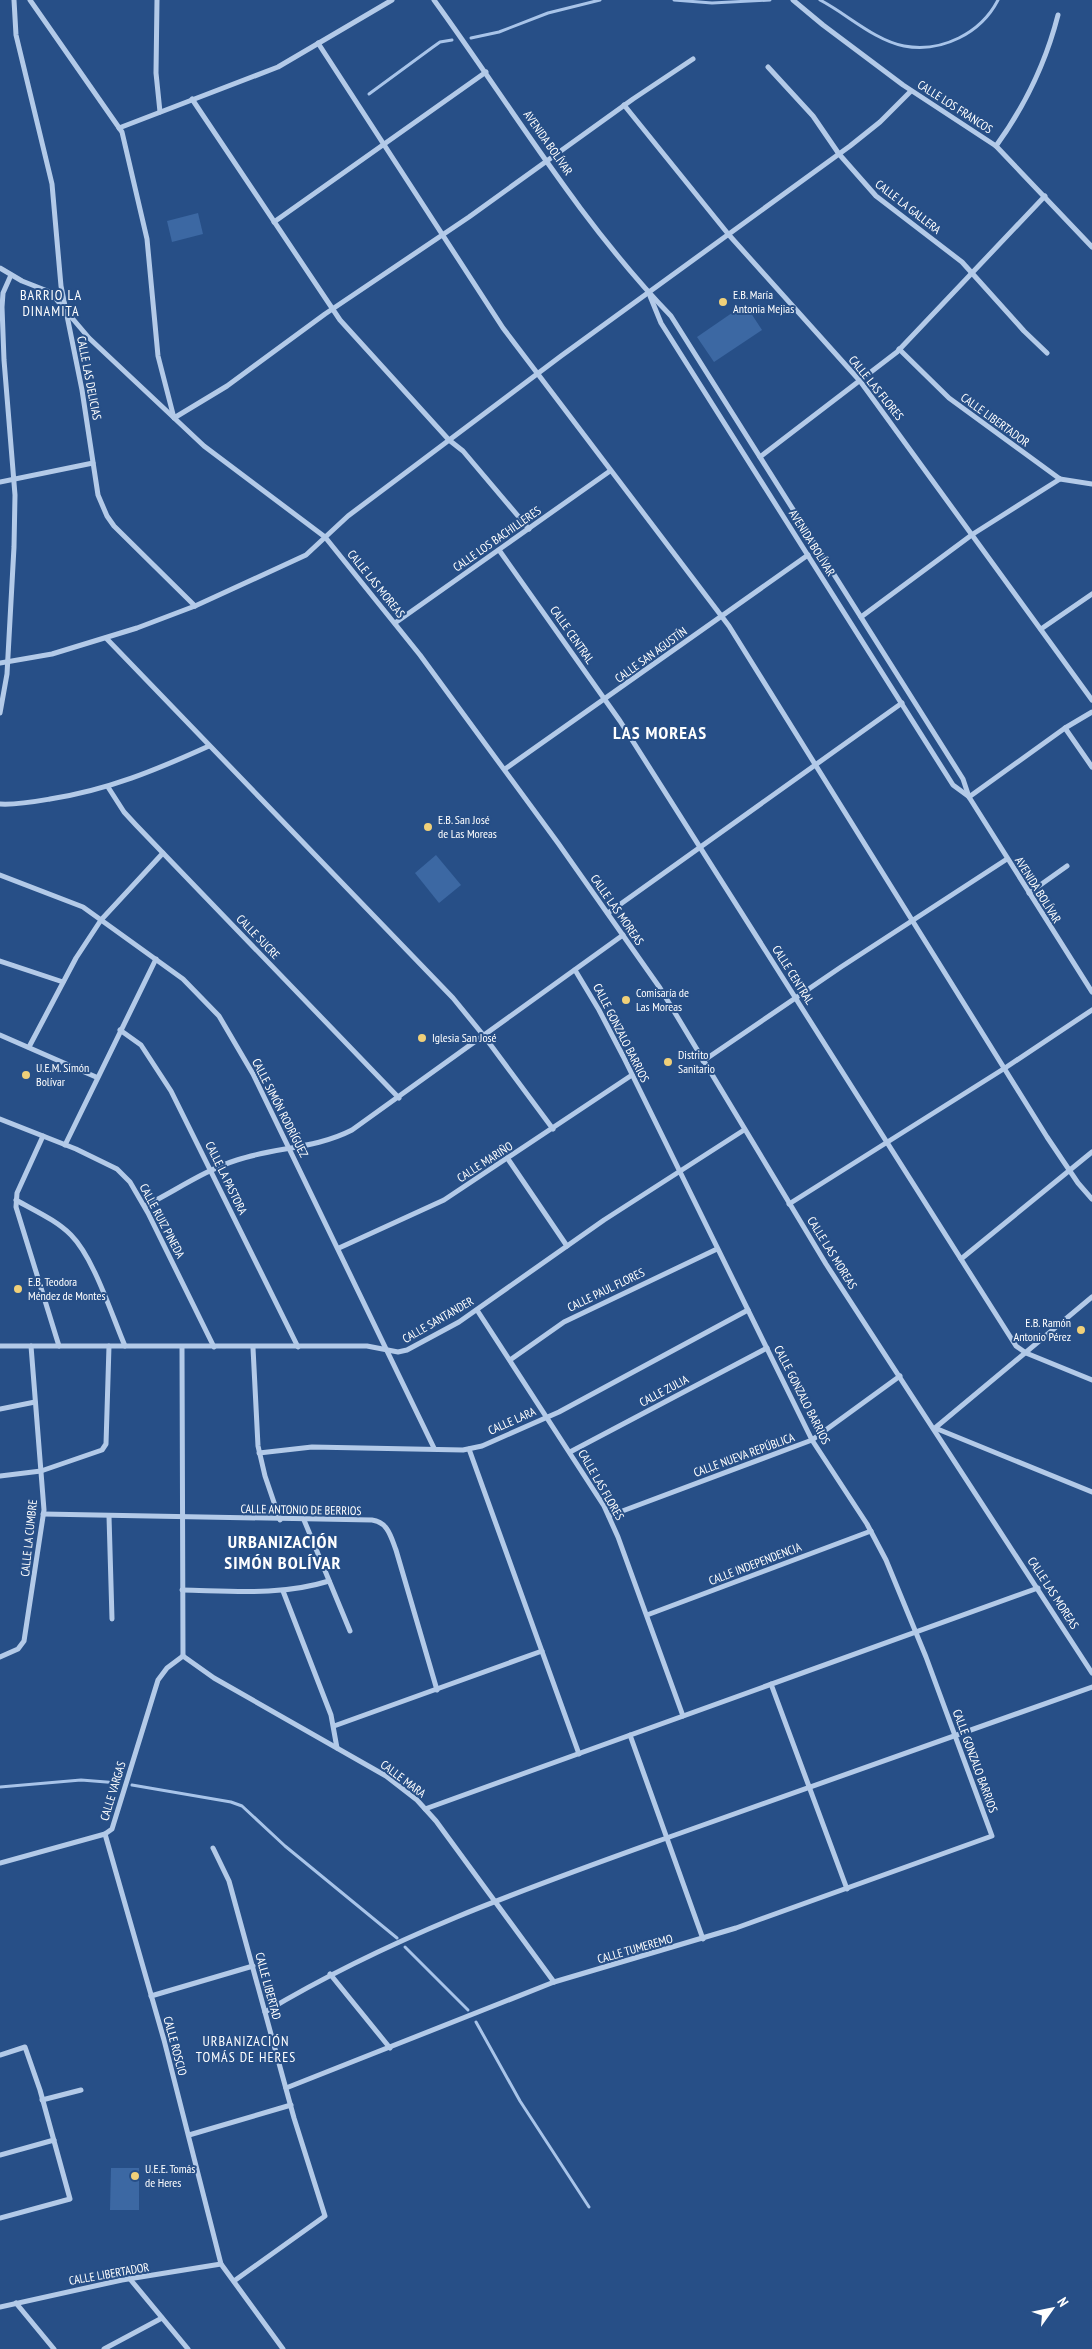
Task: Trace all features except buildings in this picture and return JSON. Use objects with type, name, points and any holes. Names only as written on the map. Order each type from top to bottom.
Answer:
[{"type":"street","name":"CALLE LAS DELICIAS","points":[[14,0],[16,35],[52,184],[59,270],[82,390],[98,495],[107,516],[195,606]]},
{"type":"street","points":[[30,0],[119,128],[125,142],[147,239],[158,356],[174,418],[227,386],[332,309],[549,162],[624,105],[693,59]]},
{"type":"street","points":[[157,0],[156,72],[160,112]]},
{"type":"street","points":[[119,128],[278,66],[392,0]]},
{"type":"street","name":"AVENIDA BOLÍVAR","points":[[434,0],[600,232],[649,294],[671,316],[963,779],[969,797],[1092,992]]},
{"type":"street","name":"CALLE LOS FRANCOS","points":[[793,0],[868,60],[996,146],[1092,247]]},
{"type":"street","points":[[996,146],[1026,98],[1046,55],[1058,15]]},
{"type":"street","points":[[318,43],[485,303],[610,471],[722,616],[1070,1171],[1092,1199]]},
{"type":"street","name":"CALLE LA GALLERA","points":[[768,67],[813,116],[839,154],[876,196],[944,247],[972,272],[1024,331],[1047,352]]},
{"type":"street","points":[[274,222],[486,72]]},
{"type":"street","points":[[0,664],[52,654],[106,638],[195,606],[306,555],[348,516],[449,440],[839,154],[880,122],[911,90]]},
{"type":"street","points":[[192,99],[332,309],[352,335],[449,440],[464,451],[528,529]]},
{"type":"street","name":"CALLE LAS FLORES","points":[[624,105],[729,235],[860,382],[973,534],[1092,700]]},
{"type":"street","points":[[760,457],[860,382],[899,349],[1045,196]]},
{"type":"street","name":"CALLE LAS MOREAS","points":[[0,268],[11,275],[50,292],[89,338],[174,418],[234,470],[325,537],[395,623],[608,913],[660,988],[789,1204],[1092,1673]]},
{"type":"street","points":[[0,713],[8,662],[14,547],[14,479],[1,307],[3,293],[11,275]]},
{"type":"street","name":"AVENIDA BOLÍVAR","points":[[649,294],[661,323],[953,785],[969,797]]},
{"type":"street","name":"CALLE LIBERTADOR","points":[[899,349],[949,398],[1060,479],[1092,484]]},
{"type":"street","points":[[0,392],[7,391]]},
{"type":"street","points":[[0,482],[93,462]]},
{"type":"street","name":"CALLE LOS BACHILLERES","points":[[395,623],[610,471]]},
{"type":"street","points":[[861,617],[973,534],[1060,479]]},
{"type":"street","name":"CALLE CENTRAL","points":[[499,550],[605,700],[700,846],[1016,1346],[1026,1353],[1092,1380]]},
{"type":"street","name":"CALLE SAN AGUSTÍN","points":[[504,770],[808,555]]},
{"type":"street","points":[[1041,629],[1092,594]]},
{"type":"street","points":[[106,638],[426,970],[484,1036],[553,1129]]},
{"type":"street","points":[[608,913],[902,703]]},
{"type":"street","points":[[969,797],[1065,728],[1092,712]]},
{"type":"street","points":[[1065,728],[1092,767]]},
{"type":"street","points":[[0,804],[43,800],[108,787],[127,781],[209,746]]},
{"type":"street","name":"CALLE SUCRE","points":[[108,787],[124,812],[399,1098]]},
{"type":"street","points":[[29,1047],[63,982],[101,920],[163,853]]},
{"type":"street","points":[[703,1060],[1007,859]]},
{"type":"street","points":[[1029,893],[1067,866]]},
{"type":"street","name":"CALLE SIMÓN RODRÍGUEZ","points":[[0,875],[74,902],[156,959],[196,990],[219,1016],[253,1074],[434,1448]]},
{"type":"street","points":[[145,1206],[236,1160],[260,1153],[290,1150],[337,1137],[363,1123],[623,935]]},
{"type":"street","points":[[65,1145],[96,1078],[156,959]]},
{"type":"street","points":[[0,961],[63,982]]},
{"type":"street","name":"CALLE GONZALO BARRIOS","points":[[575,970],[600,1010],[812,1440],[871,1531],[886,1560],[916,1633],[992,1836]]},
{"type":"street","points":[[789,1204],[1005,1068],[1092,1010]]},
{"type":"street","name":"CALLE LA PASTORA","points":[[120,1030],[135,1039],[160,1073],[298,1347]]},
{"type":"street","points":[[0,1035],[96,1078]]},
{"type":"street","name":"CALLE MARIÑO","points":[[338,1248],[432,1207],[508,1159],[632,1075]]},
{"type":"street","name":"CALLE RUIZ PINEDA","points":[[0,1119],[65,1145],[117,1169],[130,1182],[145,1206],[214,1347]]},
{"type":"street","name":"CALLE SANTANDER","points":[[0,1346],[253,1348],[367,1346],[403,1352],[477,1310],[567,1246],[744,1130]]},
{"type":"street","points":[[43,1136],[24,1176],[16,1200],[20,1223],[59,1346]]},
{"type":"street","points":[[961,1258],[1092,1152]]},
{"type":"street","points":[[508,1159],[567,1246]]},
{"type":"street","points":[[16,1200],[58,1224],[73,1237],[93,1270],[125,1346]]},
{"type":"street","name":"CALLE PAUL FLORES","points":[[510,1360],[564,1322],[717,1249]]},
{"type":"street","points":[[1092,1297],[935,1428],[1092,1492]]},
{"type":"street","name":"CALLE LAS FLORES","points":[[477,1310],[548,1417],[609,1516],[683,1716]]},
{"type":"street","name":"CALLE LARA","points":[[259,1453],[312,1447],[469,1449],[482,1446],[548,1417],[748,1310]]},
{"type":"street","name":"CALLE LA CUMBRE","points":[[0,1657],[18,1649],[24,1641],[43,1514],[31,1346]]},
{"type":"street","points":[[0,1476],[41,1471],[94,1455],[105,1447],[109,1346]]},
{"type":"street","points":[[182,1347],[181,1518],[183,1656]]},
{"type":"street","points":[[253,1348],[259,1453],[280,1520]]},
{"type":"street","name":"CALLE ZULIA","points":[[570,1452],[767,1348]]},
{"type":"street","name":"CALLE NUEVA REPÚBLICA","points":[[609,1516],[812,1440],[900,1376]]},
{"type":"street","points":[[0,1409],[35,1402]]},
{"type":"street","points":[[469,1449],[579,1754]]},
{"type":"street","name":"CALLE ANTONIO DE BERRIOS","points":[[43,1514],[377,1521],[387,1529],[396,1550],[437,1690]]},
{"type":"street","points":[[109,1516],[112,1619]]},
{"type":"street","points":[[304,1520],[350,1631]]},
{"type":"street","name":"CALLE INDEPENDENCIA","points":[[647,1615],[871,1531]]},
{"type":"street","points":[[182,1590],[283,1591],[306,1588],[329,1581]]},
{"type":"street","points":[[425,1808],[1038,1588]]},
{"type":"street","points":[[283,1591],[334,1726],[337,1748]]},
{"type":"street","points":[[334,1726],[542,1651]]},
{"type":"street","name":"CALLE MARA","points":[[183,1656],[214,1678],[386,1776],[425,1808],[554,1982]]},
{"type":"street","name":"CALLE VARGAS","points":[[0,1863],[106,1834],[114,1826],[158,1680],[167,1668],[183,1656]]},
{"type":"street","points":[[772,1684],[847,1890]]},
{"type":"street","points":[[265,2012],[330,1974],[422,1931],[494,1901],[1092,1687]]},
{"type":"street","points":[[630,1735],[703,1939]]},
{"type":"street","name":"CALLE ROSCIO","points":[[106,1834],[189,2135],[222,2264]]},
{"type":"street","name":"CALLE TUMEREMO","points":[[286,2088],[554,1982],[703,1939],[847,1890],[992,1836]]},
{"type":"street","name":"CALLE LIBERTAD","points":[[213,1848],[229,1881],[286,2088],[325,2216],[234,2281]]},
{"type":"street","points":[[151,1996],[253,1966]]},
{"type":"street","points":[[330,1974],[390,2048]]},
{"type":"street","points":[[0,2055],[25,2047],[70,2199],[0,2218]]},
{"type":"street","points":[[42,2100],[82,2090]]},
{"type":"street","points":[[189,2135],[291,2105]]},
{"type":"street","points":[[0,2155],[54,2140]]},
{"type":"street","points":[[222,2264],[283,2349]]},
{"type":"street","name":"CALLE LIBERTADOR","points":[[0,2306],[130,2279],[222,2264]]},
{"type":"street","points":[[130,2279],[188,2349]]},
{"type":"street","points":[[16,2303],[54,2349]]},
{"type":"street","points":[[104,2349],[162,2318]]},
{"type":"shaded area","points":[[198,213],[203,234],[172,242],[167,221]]},
{"type":"shaded area","points":[[745,304],[762,330],[714,362],[697,337]]},
{"type":"shaded area","points":[[436,855],[461,885],[439,903],[415,873]]},
{"type":"shaded area","points":[[111,2168],[139,2168],[139,2210],[110,2210]]},
{"type":"waterway","points":[[471,38],[499,32],[548,13],[600,0]]},
{"type":"waterway","points":[[674,0],[712,3],[770,0]]},
{"type":"waterway","points":[[820,0],[882,38],[904,46],[918,47],[946,43],[971,31],[991,12],[998,0]]},
{"type":"waterway","points":[[369,94],[440,42],[452,40]]},
{"type":"waterway","points":[[0,1787],[81,1780],[119,1783]]},
{"type":"waterway","points":[[132,1785],[231,1802],[242,1806],[285,1846],[397,1938]]},
{"type":"waterway","points":[[405,1947],[468,2010]]},
{"type":"waterway","points":[[476,2022],[520,2101],[589,2207]]},
{"type":"place","name":"E.B. María Antonia Mejias","points":[[723,302]]},
{"type":"place","name":"E.B. San José de Las Moreas","points":[[428,827]]},
{"type":"place","name":"Comisaría de Las Moreas","points":[[626,1000]]},
{"type":"place","name":"Iglesia San José","points":[[422,1038]]},
{"type":"place","name":"Distrito Sanitario","points":[[668,1062]]},
{"type":"place","name":"U.E.M. Simón Bolívar","points":[[26,1075]]},
{"type":"place","name":"E.B. Teodora Méndez de Montes","points":[[18,1289]]},
{"type":"place","name":"E.B. Ramón Antonio Pérez","points":[[1081,1330]]},
{"type":"place","name":"U.E.E. Tomás de Heres","points":[[135,2176]]},
{"type":"district","name":"BARRIO LA DINAMITA","points":[[51,304]]},
{"type":"district","name":"LAS MOREAS","points":[[660,733]]},
{"type":"district","name":"URBANIZACIÓN SIMÓN BOLÍVAR","points":[[283,1552]]},
{"type":"district","name":"URBANIZACIÓN TOMÁS DE HERES","points":[[246,2050]]}]
